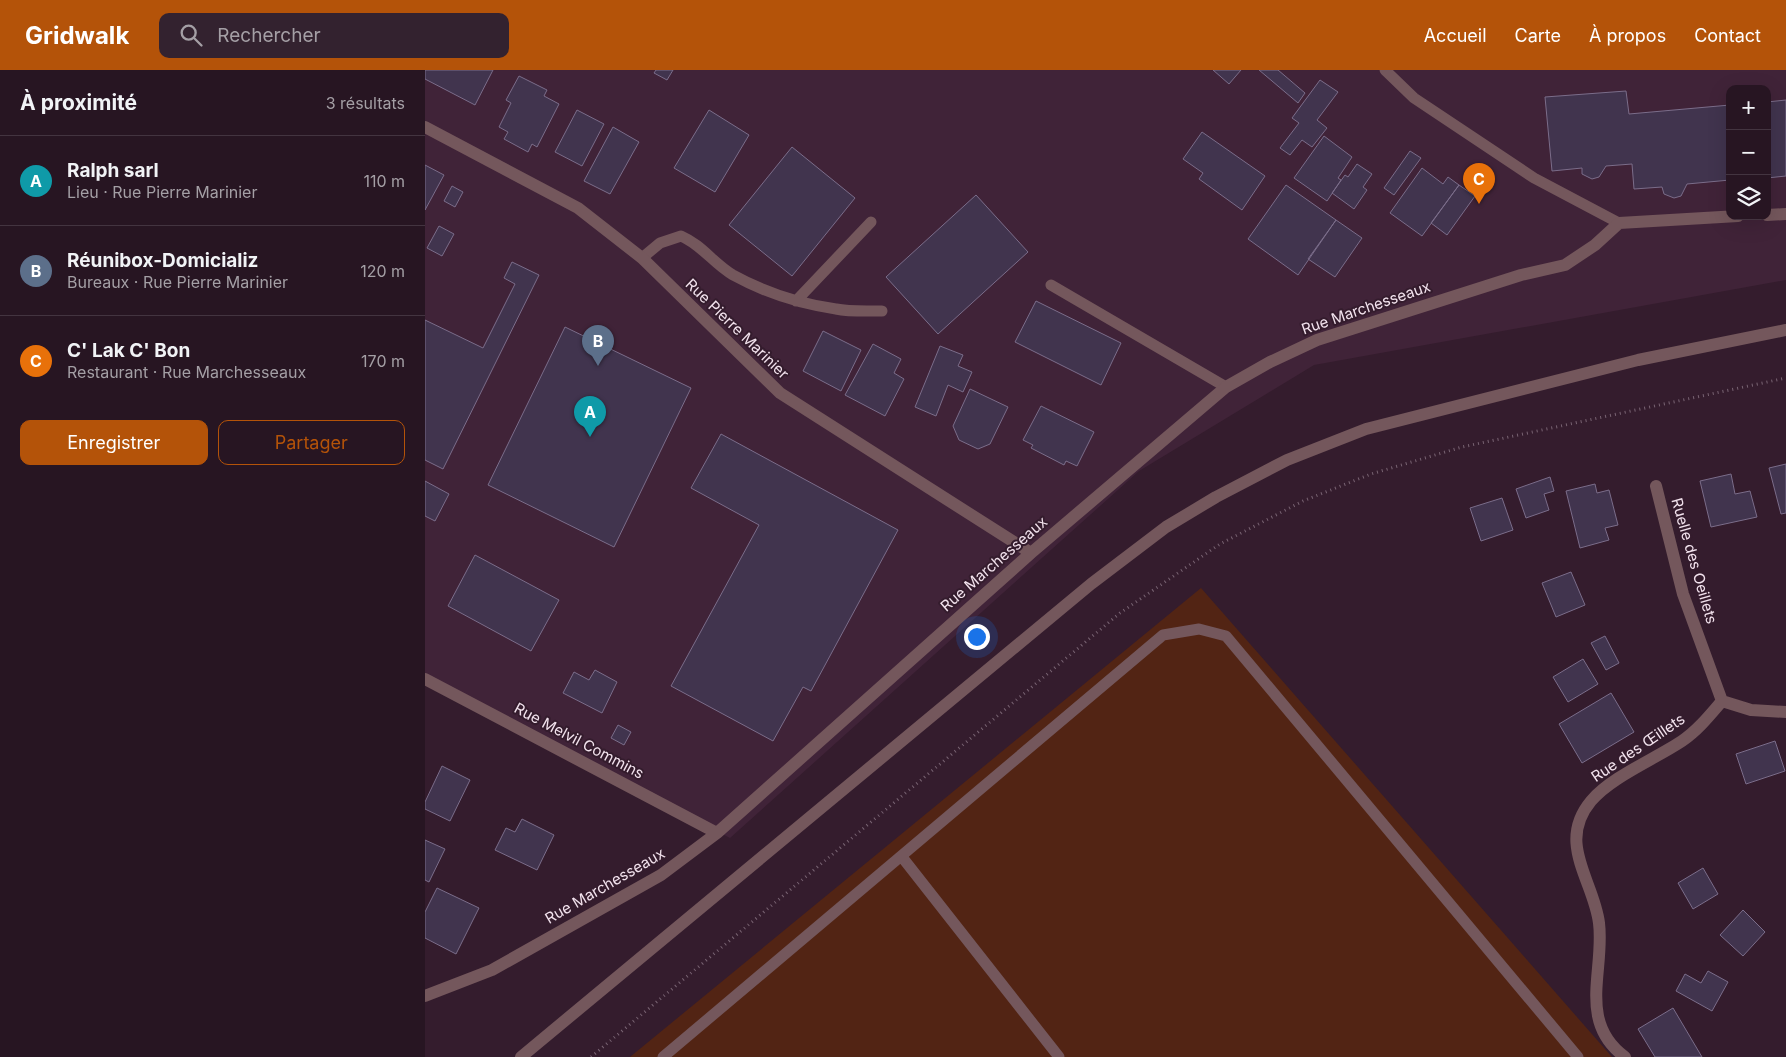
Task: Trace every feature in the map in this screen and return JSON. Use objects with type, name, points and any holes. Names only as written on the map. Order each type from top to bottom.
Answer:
[{"type":"street","name":"Rue Pierre Marinier","points":[[425,127],[578,208],[641,258],[780,393],[1031,553]]},
{"type":"street","points":[[1771,215],[1786,214]]},
{"type":"street","points":[[1619,223],[1726,217]]},
{"type":"street","name":"Rue Marchesseaux","points":[[425,996],[491,970],[661,876],[717,833],[1031,553],[1227,387],[1270,362],[1317,340],[1521,275],[1565,265],[1595,245],[1619,223]]},
{"type":"street","points":[[521,1057],[1091,584],[1166,527],[1216,497],[1287,460],[1366,429],[1638,360],[1786,330]]},
{"type":"street","name":"Ruelle des Oeillets","points":[[1656,486],[1683,594],[1722,701]]},
{"type":"street","name":"Rue Melvil Commins","points":[[425,679],[717,833]]},
{"type":"street","points":[[1722,701],[1751,710],[1786,712]]},
{"type":"street","name":"Rue des Œillets","points":[[1625,1057],[1613,1046],[1599,1022],[1595,998],[1600,944],[1599,921],[1578,858],[1575,837],[1590,802],[1604,789],[1683,740],[1704,723],[1722,701]]},
{"type":"lane","points":[[1385,70],[1414,98],[1534,178],[1619,223]]},
{"type":"lane","points":[[797,301],[871,222]]},
{"type":"lane","points":[[641,258],[660,243],[681,236],[696,242],[717,264],[734,275],[797,301],[837,310],[882,311]]},
{"type":"lane","points":[[1051,285],[1227,387]]},
{"type":"lane","points":[[663,1057],[1163,635],[1199,629],[1226,636],[1578,1057]]},
{"type":"lane","points":[[902,857],[1059,1057]]},
{"type":"shaded area","points":[[425,70],[1786,70],[1786,280],[1314,365],[1139,471],[730,838],[425,679]]},
{"type":"shaded area","points":[[1201,588],[1612,1057],[630,1057]]},
{"type":"building","points":[[425,70],[493,70],[475,105],[425,79]]},
{"type":"building","points":[[656,70],[673,70],[667,80],[654,73]]},
{"type":"building","points":[[1213,70],[1241,70],[1229,84]]},
{"type":"building","points":[[1259,70],[1278,70],[1305,93],[1298,103]]},
{"type":"building","points":[[519,76],[547,90],[544,96],[559,104],[537,147],[532,144],[528,152],[504,139],[508,132],[499,127],[511,103],[506,100]]},
{"type":"building","points":[[1320,80],[1338,92],[1317,120],[1327,128],[1312,147],[1302,140],[1290,155],[1280,148],[1299,123],[1292,118]]},
{"type":"building","points":[[1626,91],[1629,114],[1726,105],[1726,180],[1687,184],[1681,196],[1674,198],[1664,194],[1662,187],[1634,189],[1632,164],[1606,166],[1599,177],[1592,179],[1582,174],[1582,168],[1552,171],[1545,97]]},
{"type":"building","points":[[1786,100],[1786,176],[1771,178],[1771,130],[1771,102]]},
{"type":"building","points":[[577,110],[604,124],[582,166],[555,152]]},
{"type":"building","points":[[709,110],[749,135],[715,192],[674,168]]},
{"type":"building","points":[[613,127],[639,142],[610,194],[584,181]]},
{"type":"building","points":[[1202,132],[1265,176],[1242,210],[1199,179],[1203,173],[1183,159]]},
{"type":"building","points":[[1324,136],[1352,157],[1338,178],[1341,180],[1327,201],[1294,178]]},
{"type":"building","points":[[792,147],[855,198],[792,276],[729,225]]},
{"type":"building","points":[[1410,151],[1421,158],[1394,195],[1384,188]]},
{"type":"building","points":[[1357,164],[1372,174],[1363,187],[1367,190],[1354,209],[1332,193],[1345,175],[1348,177]]},
{"type":"building","points":[[425,165],[444,175],[425,210]]},
{"type":"building","points":[[1422,168],[1443,184],[1448,177],[1459,185],[1422,236],[1390,213]]},
{"type":"building","points":[[1286,185],[1336,220],[1298,275],[1248,239]]},
{"type":"building","points":[[1459,185],[1475,196],[1447,235],[1431,223]]},
{"type":"building","points":[[452,186],[463,192],[455,207],[444,201]]},
{"type":"building","points":[[976,195],[1028,252],[938,334],[886,277]]},
{"type":"building","points":[[1336,220],[1362,238],[1335,277],[1308,259]]},
{"type":"building","points":[[439,226],[454,234],[442,256],[427,248]]},
{"type":"building","points":[[512,262],[539,275],[443,469],[425,460],[425,320],[483,348],[515,284],[504,278]]},
{"type":"building","points":[[1036,301],[1121,343],[1101,385],[1015,342]]},
{"type":"building","points":[[565,327],[691,388],[614,547],[488,485]]},
{"type":"building","points":[[823,331],[861,350],[841,391],[803,371]]},
{"type":"building","points":[[873,344],[901,359],[894,373],[904,379],[885,416],[845,395]]},
{"type":"building","points":[[940,346],[963,355],[958,366],[972,372],[963,392],[948,385],[936,416],[915,407]]},
{"type":"building","points":[[970,389],[1008,407],[990,444],[978,449],[959,440],[953,426]]},
{"type":"building","points":[[1041,406],[1094,432],[1077,466],[1066,461],[1064,465],[1031,448],[1033,445],[1023,440]]},
{"type":"building","points":[[721,434],[898,530],[811,691],[803,687],[773,741],[671,686],[759,525],[691,488]]},
{"type":"building","points":[[1786,464],[1786,513],[1781,514],[1769,468]]},
{"type":"building","points":[[1731,474],[1735,494],[1750,491],[1757,517],[1711,527],[1700,481]]},
{"type":"building","points":[[1550,477],[1554,491],[1544,494],[1549,510],[1526,518],[1516,489]]},
{"type":"building","points":[[425,481],[449,494],[435,521],[425,516]]},
{"type":"building","points":[[1595,484],[1597,493],[1609,490],[1618,525],[1605,528],[1609,540],[1580,548],[1566,491]]},
{"type":"building","points":[[1502,498],[1513,530],[1481,541],[1470,508]]},
{"type":"building","points":[[475,555],[559,600],[531,651],[448,606]]},
{"type":"building","points":[[1571,572],[1585,605],[1556,617],[1542,583]]},
{"type":"building","points":[[1605,636],[1619,663],[1606,670],[1591,643]]},
{"type":"building","points":[[1583,659],[1598,684],[1568,702],[1553,677]]},
{"type":"building","points":[[595,670],[617,682],[602,713],[563,693],[574,672],[589,680]]},
{"type":"building","points":[[1611,693],[1634,732],[1582,763],[1559,724]]},
{"type":"building","points":[[618,725],[631,732],[624,745],[611,738]]},
{"type":"building","points":[[1775,741],[1785,771],[1746,784],[1736,754]]},
{"type":"building","points":[[442,766],[470,780],[450,821],[425,809],[425,802]]},
{"type":"building","points":[[522,819],[554,835],[537,870],[495,850],[506,828],[515,832]]},
{"type":"building","points":[[425,840],[445,849],[429,882],[425,880]]},
{"type":"building","points":[[1703,868],[1718,894],[1693,909],[1678,883]]},
{"type":"building","points":[[437,888],[479,908],[456,954],[425,938],[425,912]]},
{"type":"building","points":[[1743,910],[1765,932],[1743,956],[1720,935]]},
{"type":"building","points":[[1708,971],[1728,982],[1712,1011],[1676,991],[1685,974],[1701,983]]},
{"type":"building","points":[[1673,1008],[1702,1057],[1655,1057],[1638,1029]]},
{"type":"place","name":"C' Lak C' Bon","points":[[1479,204]]},
{"type":"place","name":"Réunibox-Domicializ","points":[[598,366]]},
{"type":"place","name":"Ralph sarl","points":[[590,437]]}]
